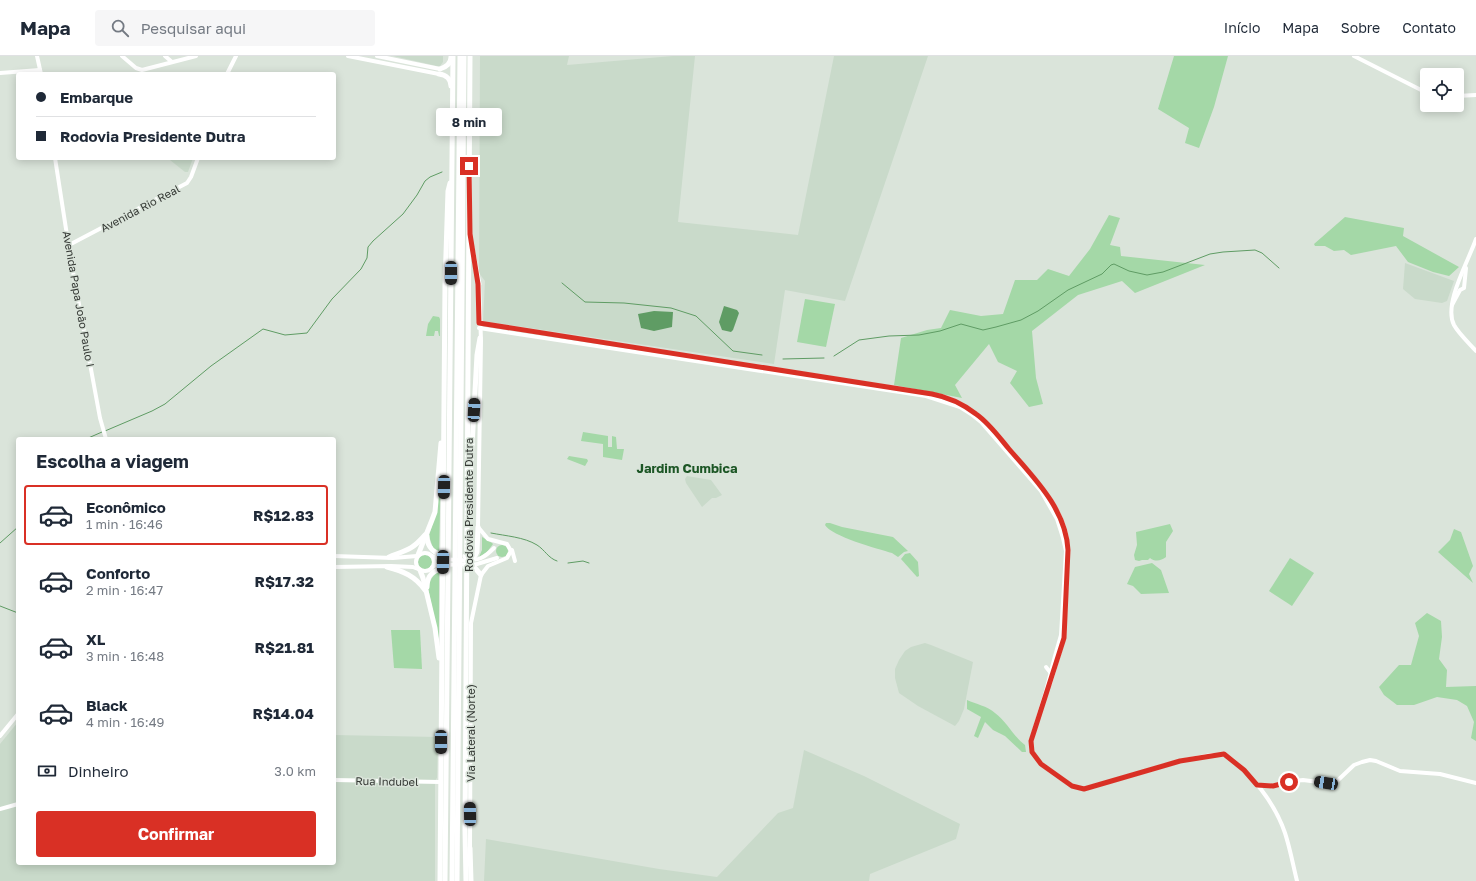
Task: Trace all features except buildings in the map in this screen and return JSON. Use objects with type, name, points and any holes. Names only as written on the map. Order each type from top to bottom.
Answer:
[{"type":"highway","points":[[452,56],[449,64],[439,72],[446,76],[451,82],[450,105],[453,114]]},
{"type":"highway","points":[[440,881],[440,782],[446,548],[453,114],[452,56]]},
{"type":"highway","name":"Rodovia Presidente Dutra","points":[[458,548],[460,56]]},
{"type":"highway","name":"Rodovia Presidente Dutra","points":[[452,881],[464,56]]},
{"type":"highway","name":"Rodovia Presidente Dutra","points":[[466,881],[465,831],[468,578],[467,504],[470,56]]},
{"type":"highway","points":[[446,548],[444,427],[447,212],[448,191],[452,178]]},
{"type":"highway","points":[[470,234],[478,284]]},
{"type":"highway","points":[[467,504],[470,483],[480,338]]},
{"type":"highway","points":[[418,556],[435,512],[442,433],[444,427]]},
{"type":"highway","points":[[427,533],[428,544],[437,554],[446,556],[474,556],[478,550],[478,527]]},
{"type":"highway","points":[[389,557],[412,548],[427,533]]},
{"type":"highway","points":[[387,567],[410,575],[427,593]]},
{"type":"highway","points":[[427,593],[430,575],[437,569],[470,567],[478,570],[481,575]]},
{"type":"highway","points":[[419,569],[427,593],[442,673]]},
{"type":"highway","points":[[445,577],[445,881]]},
{"type":"highway","name":"Rodovia Presidente Dutra","points":[[457,577],[457,881]]},
{"type":"highway","points":[[470,848],[471,881]]},
{"type":"highway","points":[[457,851],[460,881]]},
{"type":"street","points":[[122,56],[136,68],[142,70],[196,56]]},
{"type":"street","points":[[165,56],[172,62]]},
{"type":"street","points":[[229,72],[236,56]]},
{"type":"street","points":[[348,56],[439,72]]},
{"type":"street","points":[[377,56],[439,72]]},
{"type":"street","points":[[1354,56],[1420,89]]},
{"type":"street","points":[[0,73],[27,71],[40,72],[38,57]]},
{"type":"street","points":[[1464,96],[1476,95]]},
{"type":"street","name":"Avenida Papa João Paulo I","points":[[55,160],[102,428],[105,437]]},
{"type":"street","name":"Avenida Rio Real","points":[[69,245],[187,183],[191,177],[197,160]]},
{"type":"street","points":[[1476,239],[1457,285],[1451,307],[1454,324],[1476,351]]},
{"type":"street","points":[[1451,307],[1460,290],[1464,288],[1463,284],[1466,266]]},
{"type":"street","points":[[1457,285],[1461,282],[1463,284]]},
{"type":"street","points":[[478,284],[480,338],[478,527],[486,537],[506,543],[510,548],[515,561]]},
{"type":"street","points":[[1457,285],[1458,289],[1460,290]]},
{"type":"street","points":[[479,325],[926,396],[939,399],[964,409],[981,422],[1035,484],[1057,519],[1065,545],[1066,560],[1062,635],[1050,685],[1046,691]]},
{"type":"street","points":[[336,556],[418,556],[426,552],[440,559],[478,559],[488,554],[499,542]]},
{"type":"street","points":[[494,548],[493,553],[499,558]]},
{"type":"street","points":[[336,566],[413,567],[426,571],[436,565],[477,564],[499,558],[507,558],[510,548]]},
{"type":"street","points":[[418,556],[416,564],[419,569]]},
{"type":"street","points":[[432,556],[434,563],[432,567]]},
{"type":"street","points":[[481,575],[486,567],[499,558]]},
{"type":"street","name":"Via Lateral (Norte)","points":[[470,848],[472,619],[481,575]]},
{"type":"street","points":[[1054,664],[1050,672],[1031,741],[1032,752],[1041,764],[1072,786],[1089,789],[1180,761],[1223,754],[1232,759],[1248,774],[1263,792],[1277,814],[1285,832],[1296,881]]},
{"type":"street","points":[[1046,667],[1050,672]]},
{"type":"street","points":[[0,736],[16,716]]},
{"type":"street","points":[[1257,785],[1273,786],[1295,781],[1326,783],[1336,782],[1354,765],[1370,760],[1400,771],[1435,774],[1476,784]]},
{"type":"street","name":"Rua Indubel","points":[[336,780],[440,782]]},
{"type":"street","points":[[1263,792],[1273,786]]},
{"type":"street","points":[[0,809],[16,805]]},
{"type":"shaded area","points":[[393,56],[443,56],[443,62],[440,66],[437,66]]},
{"type":"shaded area","points":[[480,56],[569,56],[567,65],[673,56],[695,56],[678,222],[798,235],[834,56],[928,56],[845,301],[785,290],[774,364],[483,321],[485,281],[479,273]]},
{"type":"shaded area","points":[[1174,56],[1228,56],[1214,107],[1199,148],[1185,143],[1189,128],[1158,109]]},
{"type":"shaded area","points":[[170,160],[192,160],[188,172],[185,172]]},
{"type":"shaded area","points":[[1109,215],[1120,218],[1110,245],[1120,247],[1121,256],[1205,265],[1135,293],[1122,281],[1078,295],[1032,331],[1036,378],[1043,404],[1029,407],[1010,383],[1017,371],[998,362],[989,344],[955,385],[962,398],[894,385],[901,338],[927,330],[941,328],[950,310],[981,316],[1003,314],[1015,280],[1037,280],[1048,269],[1069,276],[1090,249]]},
{"type":"shaded area","points":[[1345,217],[1404,228],[1403,236],[1459,267],[1449,276],[1433,272],[1408,262],[1396,246],[1351,255],[1344,250],[1334,251],[1325,246],[1315,246],[1314,244]]},
{"type":"shaded area","points":[[1405,263],[1454,281],[1447,301],[1442,303],[1415,299],[1403,289]]},
{"type":"shaded area","points":[[805,299],[835,304],[826,347],[797,342]]},
{"type":"shaded area","points":[[724,306],[737,310],[739,313],[731,332],[722,330],[719,322]]},
{"type":"shaded area","points":[[654,311],[673,312],[672,327],[654,331],[641,328],[638,314]]},
{"type":"shaded area","points":[[433,316],[439,317],[440,319],[440,336],[438,331],[435,331],[434,336],[426,336],[428,324]]},
{"type":"shaded area","points":[[583,432],[608,436],[608,447],[612,447],[612,436],[616,437],[617,449],[624,449],[622,460],[603,457],[603,444],[581,441]]},
{"type":"shaded area","points":[[569,456],[587,459],[588,461],[585,466],[567,459]]},
{"type":"shaded area","points":[[441,471],[439,551],[433,548],[429,536],[435,515]]},
{"type":"shaded area","points":[[687,476],[711,480],[722,495],[712,498],[702,507],[686,483],[685,479]]},
{"type":"shaded area","points":[[826,523],[893,537],[908,551],[904,552],[898,557],[892,553],[845,538],[829,529],[825,525]]},
{"type":"shaded area","points":[[1170,524],[1173,531],[1166,542],[1166,557],[1158,560],[1150,558],[1148,560],[1135,560],[1134,555],[1137,545],[1136,532]]},
{"type":"shaded area","points":[[1454,529],[1461,532],[1473,566],[1469,574],[1473,583],[1438,552],[1450,540]]},
{"type":"shaded area","points":[[482,537],[493,544],[487,552],[479,557],[482,550]]},
{"type":"shaded area","points":[[500,545],[504,545],[508,551],[504,557],[500,557],[496,553],[496,549]]},
{"type":"shaded area","points":[[910,553],[918,562],[919,576],[917,577],[901,559],[905,554]]},
{"type":"shaded area","points":[[425,555],[430,557],[432,562],[430,567],[425,569],[420,567],[418,562],[420,557]]},
{"type":"shaded area","points":[[1290,558],[1314,573],[1292,606],[1269,591]]},
{"type":"shaded area","points":[[1152,563],[1161,570],[1169,593],[1141,594],[1133,586],[1127,584],[1135,567]]},
{"type":"shaded area","points":[[439,571],[439,641],[428,588],[432,578]]},
{"type":"shaded area","points":[[1427,613],[1441,621],[1442,637],[1439,659],[1447,670],[1446,687],[1476,686],[1476,741],[1471,738],[1474,722],[1467,706],[1457,700],[1437,697],[1414,705],[1397,705],[1384,695],[1379,687],[1399,665],[1411,665],[1419,636],[1415,623]]},
{"type":"shaded area","points":[[391,630],[420,630],[422,669],[394,668]]},
{"type":"shaded area","points":[[925,643],[973,662],[964,709],[955,726],[918,706],[899,693],[895,678],[895,669],[899,660],[905,651],[911,647]]},
{"type":"shaded area","points":[[967,700],[989,709],[999,717],[1025,745],[1026,752],[1022,752],[1005,736],[993,730],[985,722],[978,738],[974,736],[981,717],[967,709]]},
{"type":"shaded area","points":[[16,724],[16,865],[336,865],[336,735],[438,737],[437,778],[435,783],[435,881],[0,881],[0,744]]},
{"type":"shaded area","points":[[804,750],[864,776],[960,824],[956,839],[870,874],[869,881],[484,881],[486,839],[659,869],[717,877],[778,813],[793,808]]},
{"type":"waterway","points":[[105,431],[165,404],[211,366],[263,329],[285,335],[307,333],[332,299],[361,269],[367,258],[368,247],[373,241],[403,214],[425,181],[442,172]]},
{"type":"waterway","points":[[834,356],[859,340],[889,336],[919,335],[940,331],[961,324],[983,330],[1021,320],[1038,311],[1068,290],[1102,274],[1114,264],[1129,271],[1147,275],[1163,272],[1210,254],[1255,250],[1262,253],[1279,268]]},
{"type":"waterway","points":[[562,283],[585,302],[624,303],[671,308],[696,316],[733,351],[762,355]]},
{"type":"waterway","points":[[783,359],[824,358]]},
{"type":"waterway","points":[[91,437],[102,432]]},
{"type":"waterway","points":[[0,543],[16,529]]},
{"type":"waterway","points":[[491,533],[515,537],[532,542],[540,547],[551,558],[557,561]]},
{"type":"waterway","points":[[568,563],[583,561],[589,563]]},
{"type":"waterway","points":[[0,606],[16,612]]},
{"type":"district","name":"Jardim Cumbica","points":[[687,468]]},
{"type":"route","points":[[469,166],[470,234],[480,296],[479,323],[932,394],[960,403],[984,420],[1050,499],[1061,518],[1068,541],[1064,638],[1050,685],[1046,691],[1030,746],[1033,755],[1041,764],[1072,786],[1089,789],[1180,761],[1211,755],[1226,754],[1252,778],[1257,785],[1273,786],[1289,782]]}]
